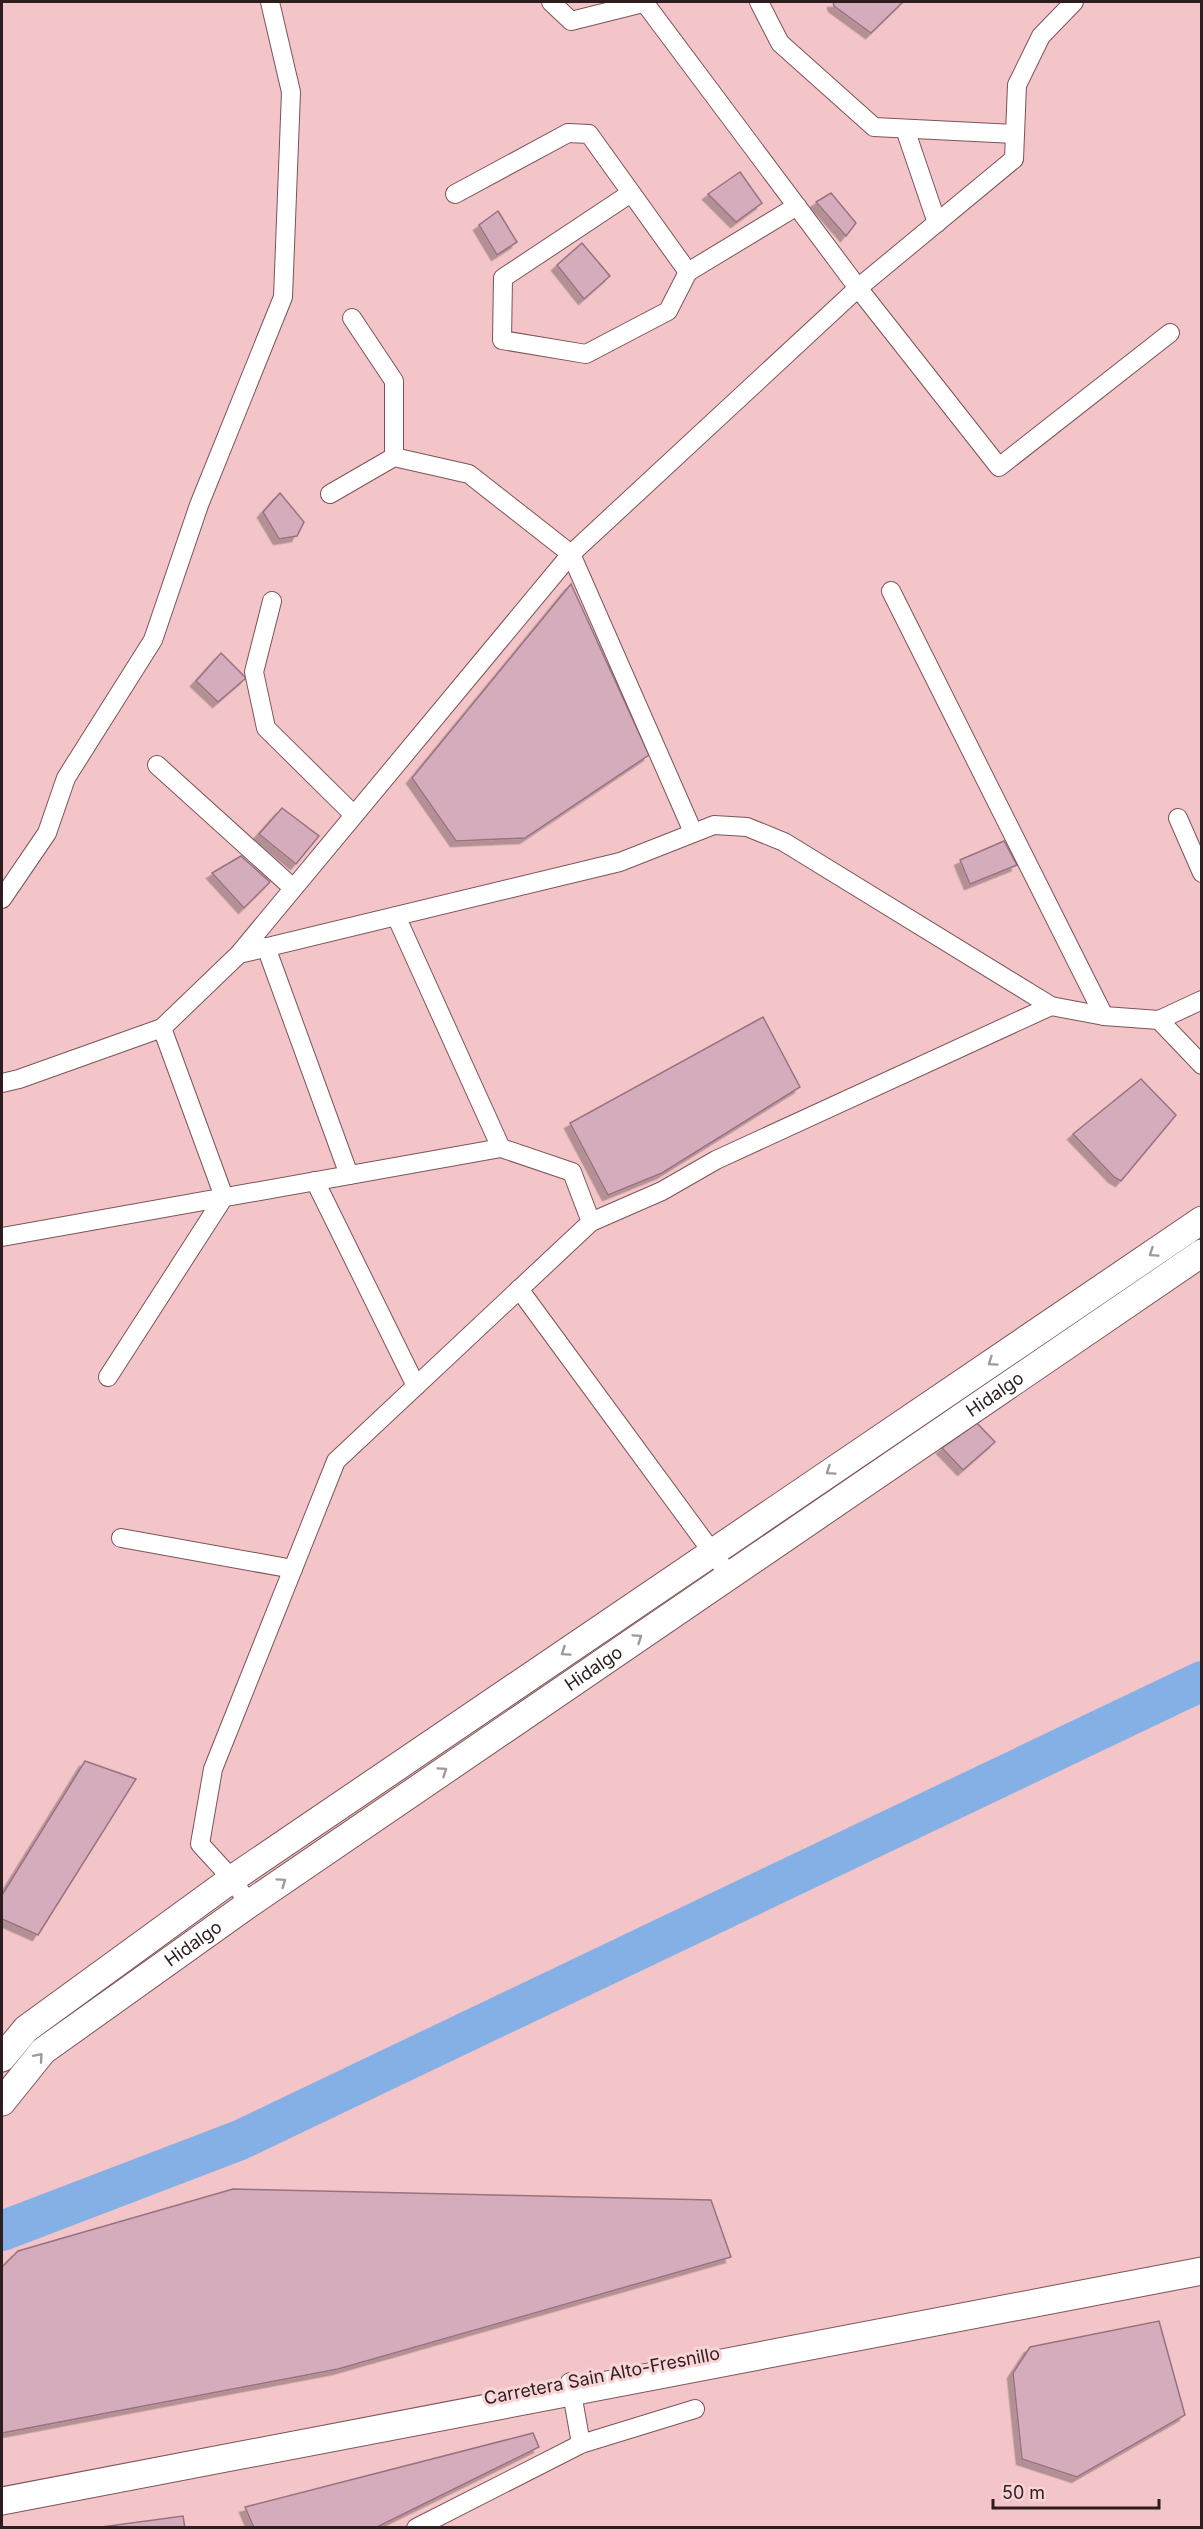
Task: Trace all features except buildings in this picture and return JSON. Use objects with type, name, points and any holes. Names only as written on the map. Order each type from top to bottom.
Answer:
[{"type":"main road","name":"Hidalgo","points":[[2,2058],[26,2029],[232,1879],[1202,1220]]},
{"type":"main road","name":"Hidalgo","points":[[2,2102],[43,2051],[249,1904],[1202,1253]]},
{"type":"main road","name":"Carretera Sain Alto-Fresnillo","points":[[2,2490],[570,2387],[1202,2262]]},
{"type":"main road","points":[[2,2501],[570,2387],[1202,2271]]},
{"type":"street","points":[[2,899],[46,833],[66,778],[153,640],[199,505],[283,297],[291,92],[270,2]]},
{"type":"street","points":[[551,2],[571,21],[644,2],[858,288],[999,467],[1170,333]]},
{"type":"street","points":[[759,2],[780,43],[874,127],[1015,134]]},
{"type":"street","points":[[2,1083],[162,1028],[238,954],[571,554],[858,288],[1014,159],[1017,85],[1041,36],[1074,2]]},
{"type":"street","points":[[905,129],[937,222]]},
{"type":"street","points":[[455,194],[568,133],[589,134],[688,272]]},
{"type":"street","points":[[632,193],[503,278],[502,340],[586,354],[668,312],[688,272],[797,206]]},
{"type":"street","points":[[352,318],[394,381],[394,457]]},
{"type":"street","points":[[330,494],[394,457],[469,474],[571,554],[693,832]]},
{"type":"street","points":[[891,591],[1104,1016]]},
{"type":"street","points":[[272,601],[254,672],[266,728],[354,815]]},
{"type":"street","points":[[157,765],[293,888]]},
{"type":"street","points":[[1178,818],[1202,873]]},
{"type":"street","points":[[238,954],[620,862],[714,825],[747,827],[784,842],[1051,1006],[1104,1016],[1159,1020],[1202,1000]]},
{"type":"street","points":[[396,916],[501,1148]]},
{"type":"street","points":[[266,947],[349,1175]]},
{"type":"street","points":[[249,1904],[232,1879],[200,1844],[213,1769],[336,1461],[591,1222],[662,1191],[716,1160],[1051,1006]]},
{"type":"street","points":[[1159,1020],[1202,1065]]},
{"type":"street","points":[[162,1028],[224,1197]]},
{"type":"street","points":[[2,1237],[501,1148],[572,1172],[591,1222]]},
{"type":"street","points":[[315,1181],[416,1386]]},
{"type":"street","points":[[108,1377],[224,1197]]},
{"type":"street","points":[[519,1289],[729,1575]]},
{"type":"street","points":[[121,1538],[293,1569]]},
{"type":"street","points":[[570,2387],[581,2444]]},
{"type":"street","points":[[416,2528],[581,2444],[695,2409]]},
{"type":"waterway","points":[[2,2231],[240,2140],[1202,1681]]}]
